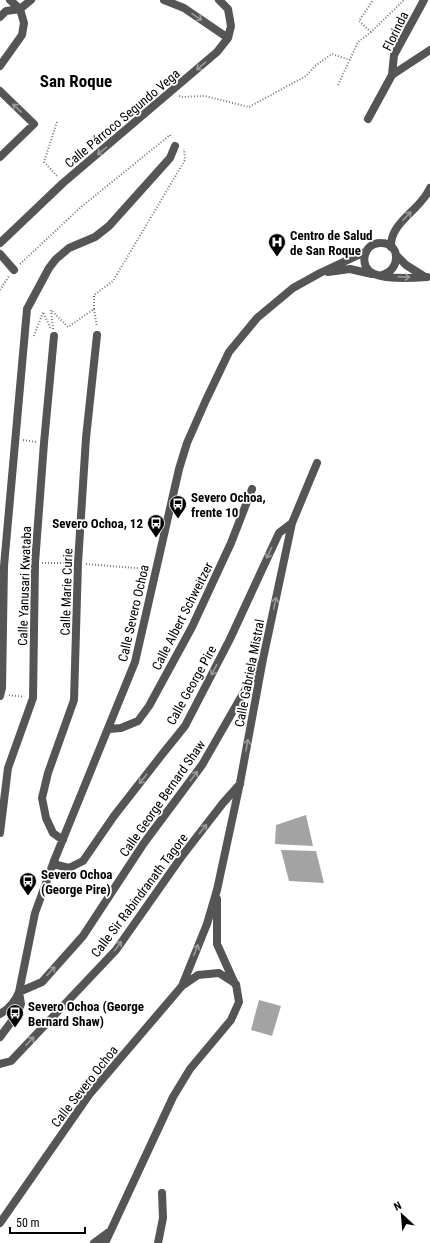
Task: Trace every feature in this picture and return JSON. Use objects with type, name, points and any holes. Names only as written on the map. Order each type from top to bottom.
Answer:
[{"type":"street","points":[[0,66],[22,35],[24,23],[20,10],[10,0]]},
{"type":"street","points":[[0,17],[6,11],[20,10],[30,0]]},
{"type":"street","points":[[164,0],[184,8],[228,38],[231,26],[228,9],[219,0]]},
{"type":"street","name":"Florinda","points":[[392,75],[394,55],[424,0]]},
{"type":"street","name":"Calle Párroco Segundo Vega","points":[[0,243],[63,183],[172,92],[217,52],[228,38]]},
{"type":"street","points":[[368,119],[392,75],[430,50]]},
{"type":"street","points":[[0,91],[34,124],[0,157]]},
{"type":"street","points":[[0,695],[2,688],[4,566],[27,309],[49,268],[56,259],[69,248],[95,237],[109,226],[170,158],[174,146]]},
{"type":"street","points":[[391,247],[391,240],[399,224],[423,199],[430,188]]},
{"type":"street","points":[[396,255],[395,266],[387,274],[378,275],[369,271],[365,266],[365,252],[369,247],[380,242],[391,247],[396,255],[406,265],[428,278]]},
{"type":"street","name":"Calle Severo Ochoa","points":[[19,992],[35,913],[54,861],[135,662],[179,469],[185,450],[206,400],[229,352],[256,318],[293,288],[320,273],[365,252]]},
{"type":"street","points":[[0,254],[14,270]]},
{"type":"street","name":"Calle Severo Ochoa","points":[[320,273],[350,269],[378,275],[403,278],[428,278]]},
{"type":"street","name":"Calle Marie Curie","points":[[63,840],[53,833],[46,818],[42,798],[48,773],[74,700],[78,563],[86,438],[97,335]]},
{"type":"street","name":"Calle Yanusari Kwataba","points":[[0,833],[8,768],[33,698],[35,563],[54,336]]},
{"type":"street","name":"Calle Gabriela Mistral","points":[[182,986],[207,924],[217,890],[292,523],[317,463]]},
{"type":"street","name":"Calle Albert Schweitzer","points":[[109,729],[121,728],[138,721],[149,706],[192,627],[231,543],[252,489]]},
{"type":"street","name":"Calle George Pire","points":[[54,861],[57,865],[69,868],[83,861],[114,816],[186,726],[230,639],[279,533],[292,523]]},
{"type":"street","name":"Calle George Bernard Shaw","points":[[19,992],[42,982],[83,936],[144,843],[202,765],[263,660]]},
{"type":"street","name":"Calle Sir Rabindranath Tagore","points":[[0,1064],[11,1061],[116,950],[182,856],[240,783]]},
{"type":"street","name":"Calle Gabriela Mistral","points":[[217,890],[217,944],[236,984]]},
{"type":"street","name":"Calle Severo Ochoa","points":[[0,1223],[89,1095],[182,986],[198,975],[219,973],[236,984]]},
{"type":"street","points":[[105,1243],[173,1097],[190,1069],[231,1020],[239,1002],[236,984]]},
{"type":"street","points":[[0,1014],[15,1001],[19,992]]},
{"type":"street","points":[[0,1037],[17,1014],[21,1004],[19,992]]},
{"type":"street","points":[[158,1243],[163,1218],[162,1193]]},
{"type":"street","points":[[94,1243],[111,1231]]},
{"type":"path","points":[[371,32],[359,21],[373,0]]},
{"type":"path","points":[[338,85],[358,42],[371,32],[404,0]]},
{"type":"path","points":[[172,92],[182,97],[205,96],[249,108],[306,76],[315,66],[332,54],[350,60]]},
{"type":"path","points":[[57,122],[44,162],[63,183]]},
{"type":"path","points":[[0,290],[14,270],[80,206],[170,134],[174,146],[184,149],[185,160],[113,281],[94,295],[97,335]]},
{"type":"path","points":[[54,336],[51,310],[68,327],[94,309]]},
{"type":"path","points":[[24,336],[35,336],[43,312],[54,336]]},
{"type":"path","points":[[16,440],[44,443]]},
{"type":"path","points":[[35,563],[78,563],[156,570]]},
{"type":"path","points":[[0,695],[33,698]]},
{"type":"shaded area","points":[[306,815],[313,846],[275,844],[276,825]]},
{"type":"shaded area","points":[[281,850],[316,851],[324,883],[289,881]]},
{"type":"shaded area","points":[[259,1000],[281,1006],[272,1036],[251,1030]]},
{"type":"place","name":"Centro de Salud de San Roque","points":[[277,257]]},
{"type":"place","name":"Severo Ochoa, frente 10","points":[[178,519]]},
{"type":"place","name":"Severo Ochoa, 12","points":[[156,538]]},
{"type":"place","name":"Severo Ochoa (George Pire)","points":[[28,896]]},
{"type":"place","name":"Severo Ochoa (George Bernard Shaw)","points":[[15,1028]]},
{"type":"district","name":"San Roque","points":[[76,81]]}]
